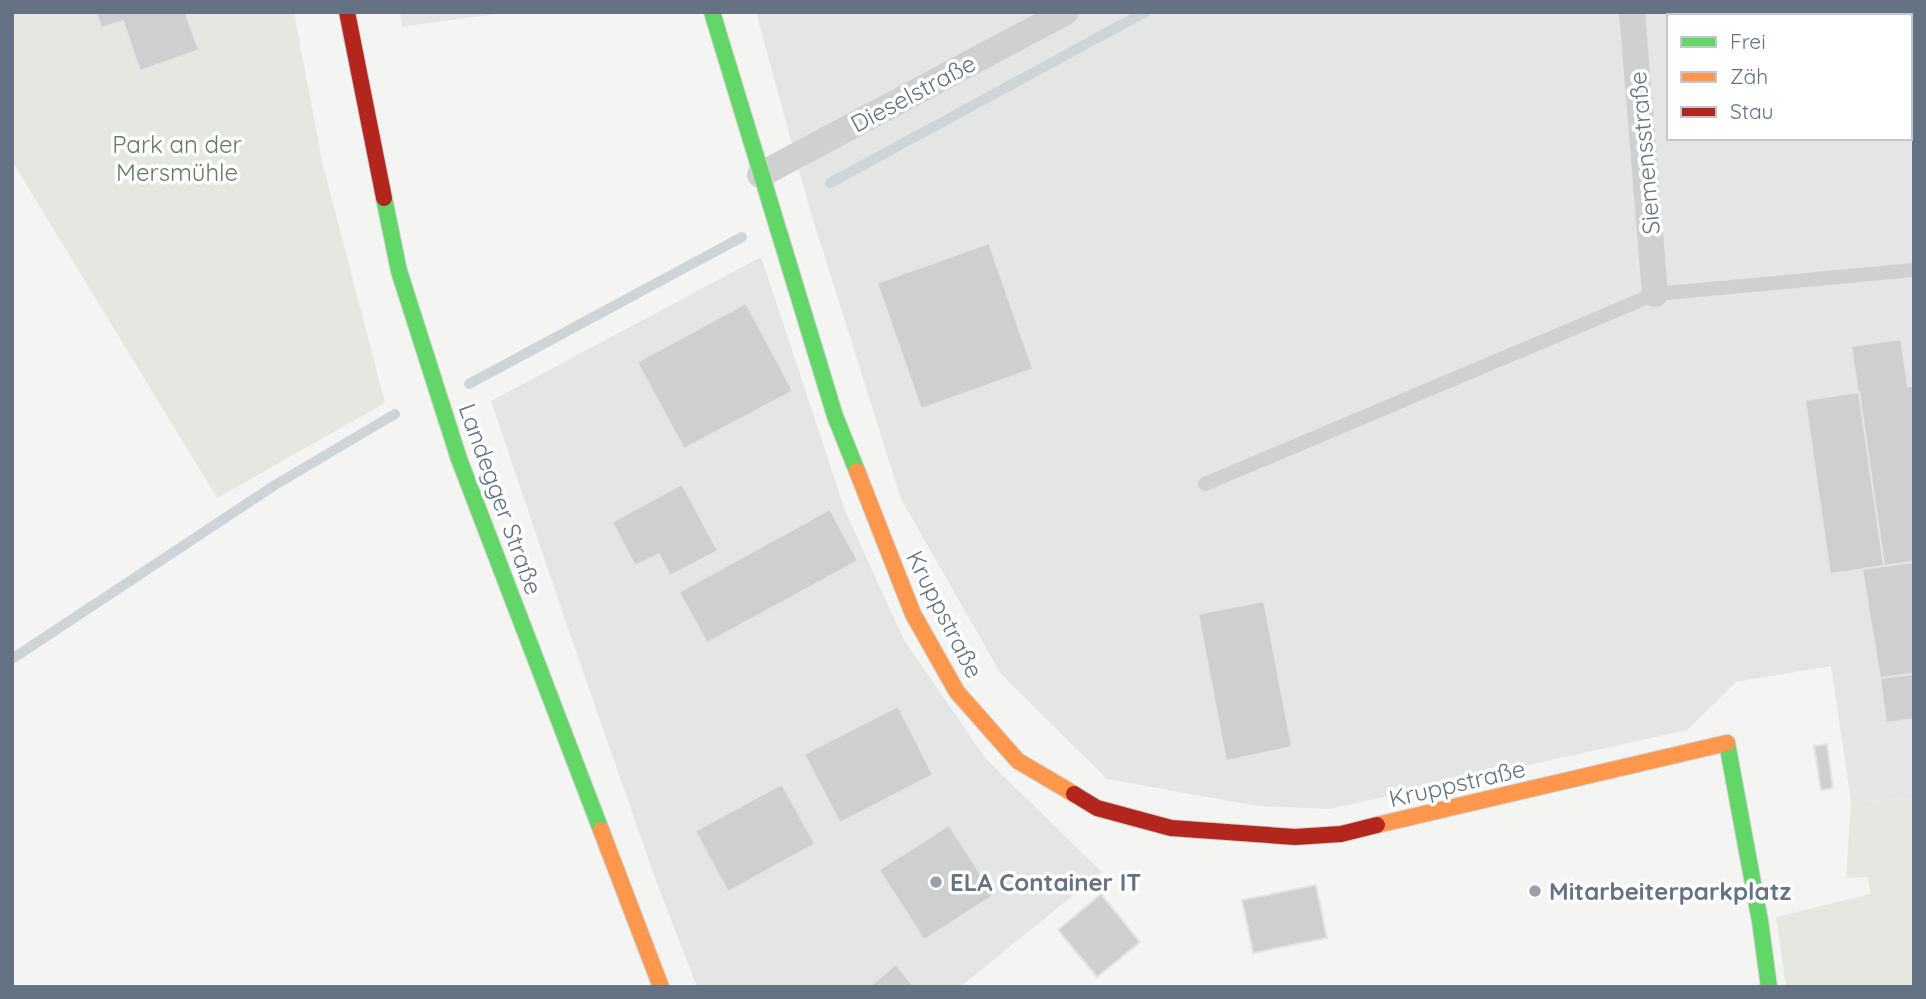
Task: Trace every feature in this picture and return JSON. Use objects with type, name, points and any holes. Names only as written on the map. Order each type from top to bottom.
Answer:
[{"type":"street","name":"Landegger Straße","points":[[347,12],[399,271],[455,446],[661,987]]},
{"type":"street","name":"Kruppstraße","points":[[712,12],[835,416],[914,614],[957,692],[1018,761],[1097,808],[1171,828],[1295,837],[1341,834],[1727,743],[1760,921],[1769,987]]},
{"type":"street","name":"Dieselstraße","points":[[760,175],[1066,12]]},
{"type":"street","name":"Siemensstraße","points":[[1632,12],[1655,293]]},
{"type":"lane","points":[[1205,484],[1655,293],[1914,270]]},
{"type":"shaded area","points":[[400,12],[508,12],[402,27]]},
{"type":"shaded area","points":[[756,12],[1914,12],[1914,799],[1851,801],[1831,666],[1736,682],[1687,730],[1329,809],[1258,806],[1107,779],[1001,674],[901,499],[810,210]]},
{"type":"shaded area","points":[[761,257],[846,513],[904,640],[986,759],[1102,872],[960,987],[697,987],[655,878],[491,401]]},
{"type":"green space","name":"Park an der Mersmühle","points":[[12,12],[294,12],[322,161],[385,403],[217,498],[12,161]]},
{"type":"green space","points":[[1914,799],[1914,987],[1786,987],[1776,917],[1870,894],[1868,877],[1846,878],[1851,801]]},
{"type":"building","points":[[96,12],[185,12],[199,50],[140,71],[123,21],[101,28]]},
{"type":"building","points":[[989,243],[1033,369],[921,409],[877,283]]},
{"type":"building","points":[[746,303],[793,391],[684,449],[637,362]]},
{"type":"building","points":[[1901,339],[1908,386],[1914,386],[1914,562],[1884,566],[1851,346]]},
{"type":"building","points":[[1859,392],[1884,566],[1830,574],[1805,400]]},
{"type":"building","points":[[682,484],[718,551],[670,576],[659,554],[635,566],[612,522]]},
{"type":"building","points":[[830,509],[858,561],[707,643],[679,592]]},
{"type":"building","points":[[1914,562],[1914,674],[1880,678],[1862,569]]},
{"type":"building","points":[[1264,601],[1292,747],[1226,761],[1198,614]]},
{"type":"building","points":[[1914,674],[1914,719],[1886,723],[1880,678]]},
{"type":"building","points":[[898,706],[933,775],[840,823],[804,754]]},
{"type":"building","points":[[1827,744],[1833,788],[1821,790],[1814,746]]},
{"type":"building","points":[[782,784],[815,844],[728,892],[695,831]]},
{"type":"building","name":"ELA Container IT","points":[[949,825],[994,895],[924,940],[879,870]]},
{"type":"building","points":[[1316,885],[1327,938],[1253,953],[1242,900]]},
{"type":"building","points":[[1101,894],[1140,942],[1097,977],[1058,930]]},
{"type":"building","points":[[896,964],[914,987],[869,987]]},
{"type":"waterway","points":[[830,183],[1145,12]]},
{"type":"waterway","points":[[469,384],[742,237]]},
{"type":"waterway","points":[[12,659],[275,485],[395,414]]},
{"type":"traffic: fast","points":[[712,12],[835,416],[857,471]]},
{"type":"traffic: fast","points":[[384,198],[399,271],[459,459],[601,830]]},
{"type":"traffic: fast","points":[[1727,743],[1760,921],[1769,987]]},
{"type":"traffic: slow","points":[[857,471],[913,614],[957,692],[1018,761],[1074,794]]},
{"type":"traffic: slow","points":[[1377,825],[1727,743]]},
{"type":"traffic: slow","points":[[601,830],[661,987]]},
{"type":"traffic: jam","points":[[347,12],[384,198]]},
{"type":"traffic: jam","points":[[1074,794],[1097,808],[1171,828],[1295,837],[1341,834],[1377,825]]},
{"type":"place","name":"ELA Container IT","points":[[936,882]]},
{"type":"place","name":"Mitarbeiterparkplatz","points":[[1535,891]]}]
